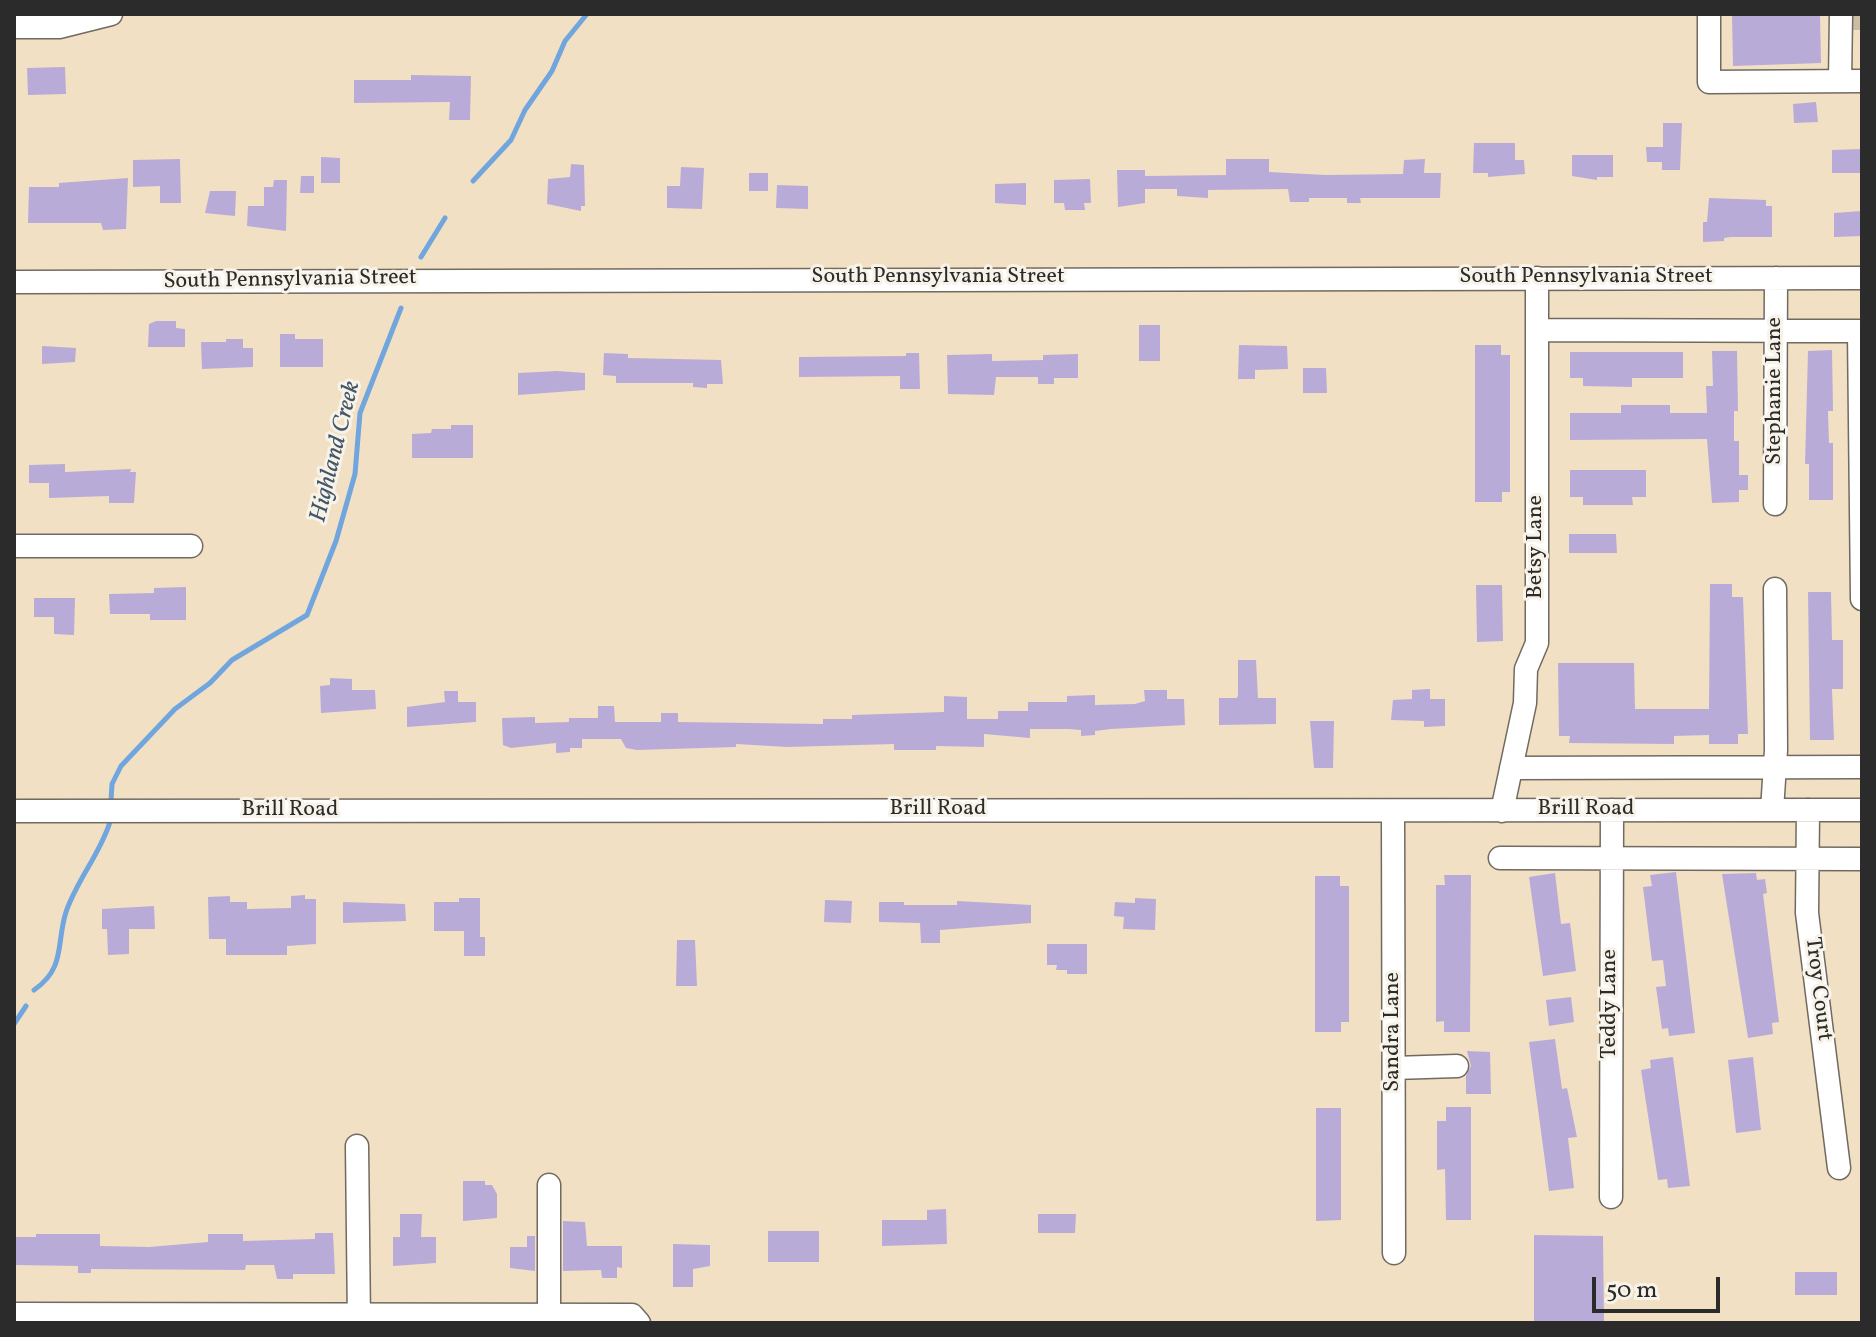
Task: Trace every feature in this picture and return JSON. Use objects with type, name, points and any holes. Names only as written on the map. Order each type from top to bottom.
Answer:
[{"type":"street","points":[[1709,14],[1709,82],[1851,81],[1847,25]]},
{"type":"street","points":[[14,27],[59,27],[101,17]]},
{"type":"street","name":"Betsy Lane","points":[[1502,811],[1525,703],[1526,669],[1537,643],[1537,278]]},
{"type":"street","name":"Stephanie Lane","points":[[1775,504],[1776,278]]},
{"type":"street","name":"South Pennsylvania Street","points":[[14,282],[1862,278]]},
{"type":"street","points":[[1537,330],[1859,331],[1862,599]]},
{"type":"street","points":[[14,546],[191,546]]},
{"type":"street","points":[[1772,810],[1775,589]]},
{"type":"street","points":[[1511,768],[1862,767]]},
{"type":"street","name":"Teddy Lane","points":[[1611,1197],[1612,810]]},
{"type":"street","name":"Troy Court","points":[[1808,810],[1807,913],[1839,1168]]},
{"type":"street","name":"Brill Road","points":[[14,811],[1862,810]]},
{"type":"street","name":"Sandra Lane","points":[[1393,811],[1394,1253]]},
{"type":"street","points":[[1500,858],[1862,859]]},
{"type":"street","points":[[1394,1068],[1457,1066]]},
{"type":"street","points":[[357,1146],[359,1319]]},
{"type":"street","points":[[549,1185],[549,1315]]},
{"type":"street","points":[[14,1314],[359,1319],[632,1315],[639,1323]]},
{"type":"building","points":[[1732,14],[1820,14],[1821,63],[1733,66]]},
{"type":"building","points":[[65,67],[66,94],[28,95],[27,68]]},
{"type":"building","points":[[411,75],[471,76],[470,120],[449,120],[450,102],[354,103],[354,80],[411,80]]},
{"type":"building","points":[[1816,102],[1818,122],[1794,123],[1793,104]]},
{"type":"building","points":[[1663,123],[1682,123],[1680,170],[1662,170],[1662,162],[1647,162],[1646,147],[1663,147]]},
{"type":"building","points":[[1474,143],[1515,143],[1515,160],[1524,160],[1525,174],[1488,177],[1488,173],[1473,173]]},
{"type":"building","points":[[1862,149],[1862,173],[1832,173],[1832,150]]},
{"type":"building","points":[[1572,155],[1613,155],[1613,177],[1597,177],[1597,180],[1572,176]]},
{"type":"building","points":[[321,157],[340,158],[340,183],[321,183]]},
{"type":"building","points":[[180,159],[181,203],[160,203],[160,186],[133,187],[133,160]]},
{"type":"building","points":[[1226,159],[1269,159],[1269,172],[1326,175],[1403,174],[1404,160],[1425,159],[1424,173],[1441,173],[1440,198],[1360,198],[1361,203],[1347,203],[1347,198],[1309,198],[1309,202],[1290,202],[1288,189],[1208,190],[1208,198],[1177,196],[1177,189],[1145,189],[1145,203],[1118,207],[1117,170],[1145,170],[1145,176],[1226,175]]},
{"type":"building","points":[[571,164],[584,165],[585,206],[581,206],[581,211],[547,204],[548,179],[570,177]]},
{"type":"building","points":[[681,167],[704,168],[702,209],[667,208],[667,186],[680,186]]},
{"type":"building","points":[[749,173],[768,173],[768,191],[749,191]]},
{"type":"building","points":[[301,176],[314,176],[314,193],[300,193]]},
{"type":"building","points":[[128,178],[126,229],[103,230],[101,223],[28,223],[29,187],[59,187],[59,183]]},
{"type":"building","points":[[1090,179],[1091,203],[1084,203],[1085,210],[1065,210],[1064,203],[1054,203],[1054,180]]},
{"type":"building","points":[[274,180],[287,180],[286,231],[247,226],[248,206],[264,206],[264,187],[273,187]]},
{"type":"building","points":[[1026,183],[1026,205],[995,203],[995,184]]},
{"type":"building","points":[[777,185],[808,186],[808,209],[776,208]]},
{"type":"building","points":[[210,191],[236,191],[235,216],[205,213]]},
{"type":"building","points":[[1709,198],[1766,200],[1766,206],[1772,206],[1772,237],[1731,237],[1724,238],[1724,241],[1703,242],[1703,222],[1707,222]]},
{"type":"building","points":[[1862,211],[1862,236],[1834,237],[1834,213]]},
{"type":"building","points":[[176,321],[176,328],[185,329],[185,347],[148,347],[149,324]]},
{"type":"building","points":[[1139,325],[1160,325],[1160,361],[1139,361]]},
{"type":"building","points":[[280,334],[295,334],[295,339],[323,339],[323,367],[280,367]]},
{"type":"building","points":[[226,339],[243,339],[243,348],[253,348],[253,367],[202,369],[201,342],[226,342]]},
{"type":"building","points":[[1239,345],[1287,346],[1288,369],[1255,370],[1255,379],[1238,379]]},
{"type":"building","points":[[1475,345],[1501,345],[1501,355],[1510,355],[1510,492],[1502,492],[1502,502],[1475,502]]},
{"type":"building","points":[[42,346],[76,348],[75,362],[42,364]]},
{"type":"building","points":[[1832,350],[1833,411],[1828,411],[1829,443],[1833,443],[1833,500],[1809,500],[1809,464],[1805,464],[1808,351]]},
{"type":"building","points":[[1712,351],[1737,351],[1738,411],[1734,411],[1734,441],[1739,441],[1739,475],[1748,475],[1748,490],[1739,490],[1739,502],[1712,503],[1707,439],[1570,440],[1570,413],[1621,413],[1621,405],[1670,405],[1670,413],[1707,413],[1706,386],[1713,386]]},
{"type":"building","points":[[1570,352],[1683,352],[1683,378],[1632,378],[1632,387],[1583,386],[1583,378],[1570,378]]},
{"type":"building","points":[[604,353],[628,354],[628,358],[721,360],[723,384],[707,384],[707,388],[693,387],[693,383],[616,383],[616,376],[603,375]]},
{"type":"building","points":[[906,353],[919,353],[920,389],[900,389],[900,376],[799,377],[799,357],[906,356]]},
{"type":"building","points":[[992,354],[992,361],[1043,360],[1043,355],[1078,354],[1078,378],[1054,378],[1054,384],[1038,384],[1038,377],[996,377],[994,395],[948,394],[947,355]]},
{"type":"building","points":[[1303,368],[1326,368],[1327,393],[1303,393]]},
{"type":"building","points":[[518,373],[585,373],[585,390],[518,395]]},
{"type":"building","points":[[451,425],[473,425],[473,458],[412,458],[412,434],[431,433],[432,429],[451,429]]},
{"type":"building","points":[[65,464],[65,472],[131,469],[130,472],[136,472],[134,503],[109,503],[109,496],[49,498],[49,483],[29,483],[29,465]]},
{"type":"building","points":[[1570,470],[1646,470],[1646,497],[1632,497],[1633,505],[1583,505],[1583,497],[1570,497]]},
{"type":"building","points":[[1569,534],[1616,534],[1617,553],[1569,553]]},
{"type":"building","points":[[1710,584],[1732,584],[1732,597],[1743,597],[1748,734],[1738,734],[1738,744],[1709,744],[1709,735],[1674,736],[1674,744],[1569,743],[1570,736],[1559,736],[1558,663],[1634,663],[1635,709],[1709,709]]},
{"type":"building","points":[[1476,585],[1502,585],[1503,641],[1477,642]]},
{"type":"building","points":[[186,587],[186,620],[150,620],[150,614],[110,614],[109,594],[154,593],[154,588]]},
{"type":"building","points":[[1808,592],[1831,592],[1832,640],[1843,640],[1843,689],[1832,689],[1834,740],[1810,740]]},
{"type":"building","points":[[34,598],[75,598],[74,635],[54,634],[54,617],[34,617]]},
{"type":"building","points":[[1238,660],[1256,660],[1258,698],[1276,698],[1276,724],[1219,725],[1219,698],[1237,698],[1238,695]]},
{"type":"building","points":[[330,678],[352,679],[352,690],[375,690],[376,709],[321,713],[320,686],[330,685]]},
{"type":"building","points":[[1430,689],[1430,699],[1445,699],[1445,726],[1424,727],[1424,721],[1391,720],[1393,700],[1412,699],[1412,690]]},
{"type":"building","points":[[1144,690],[1167,690],[1167,699],[1184,699],[1185,725],[1111,729],[1081,736],[1081,730],[1030,729],[1030,738],[984,734],[984,747],[936,746],[936,750],[894,750],[894,744],[787,747],[736,744],[736,747],[637,750],[626,748],[621,739],[582,739],[582,748],[556,753],[556,743],[511,748],[503,745],[502,718],[535,717],[535,723],[569,722],[569,718],[598,718],[598,706],[614,706],[615,722],[661,722],[661,713],[678,713],[678,722],[823,724],[823,719],[852,719],[852,715],[944,712],[944,696],[967,697],[967,719],[998,719],[998,711],[1028,711],[1028,702],[1067,702],[1067,696],[1095,695],[1095,705],[1135,704],[1145,701]]},
{"type":"building","points":[[444,691],[458,691],[458,702],[476,702],[476,722],[407,727],[407,707],[445,702]]},
{"type":"building","points":[[1310,721],[1334,721],[1333,768],[1314,768]]},
{"type":"building","points":[[1676,872],[1695,1033],[1669,1036],[1668,1028],[1662,1029],[1656,987],[1666,986],[1663,960],[1652,961],[1643,887],[1652,886],[1650,875]]},
{"type":"building","points":[[1555,873],[1561,924],[1570,923],[1576,971],[1543,976],[1529,877]]},
{"type":"building","points":[[1756,873],[1757,880],[1765,879],[1767,893],[1763,894],[1779,1022],[1772,1023],[1773,1034],[1748,1038],[1722,874]]},
{"type":"building","points":[[1444,875],[1471,875],[1470,1032],[1444,1032],[1444,1021],[1436,1022],[1436,885],[1445,885]]},
{"type":"building","points":[[1315,876],[1340,876],[1340,886],[1349,886],[1349,1022],[1341,1022],[1341,1032],[1315,1032]]},
{"type":"building","points":[[305,895],[305,899],[316,899],[316,944],[287,946],[287,955],[226,955],[226,939],[209,939],[208,897],[230,896],[230,902],[247,902],[247,909],[291,908],[291,896]]},
{"type":"building","points":[[459,898],[480,898],[480,937],[485,937],[485,956],[464,956],[464,931],[434,931],[434,902],[459,902]]},
{"type":"building","points":[[1135,898],[1156,899],[1155,930],[1123,929],[1124,917],[1114,916],[1115,902],[1135,903]]},
{"type":"building","points":[[825,900],[852,901],[851,923],[824,922]]},
{"type":"building","points":[[957,901],[1031,905],[1031,923],[940,930],[940,943],[921,943],[920,923],[879,922],[879,902],[957,905]]},
{"type":"building","points":[[343,902],[405,904],[406,921],[343,923]]},
{"type":"building","points":[[154,906],[155,929],[129,929],[129,954],[108,955],[107,929],[102,929],[102,909]]},
{"type":"building","points":[[677,940],[695,940],[697,986],[676,986]]},
{"type":"building","points":[[1047,944],[1087,944],[1087,974],[1067,974],[1067,970],[1056,970],[1057,965],[1047,965]]},
{"type":"building","points":[[1571,997],[1574,1022],[1549,1026],[1546,1000]]},
{"type":"building","points":[[1555,1039],[1562,1089],[1567,1088],[1577,1137],[1568,1138],[1574,1188],[1549,1191],[1529,1042]]},
{"type":"building","points":[[1467,1051],[1490,1052],[1491,1094],[1466,1094],[1466,1076],[1471,1066]]},
{"type":"building","points":[[1673,1057],[1690,1186],[1668,1188],[1667,1179],[1658,1180],[1641,1070],[1651,1068],[1650,1060]]},
{"type":"building","points":[[1753,1057],[1761,1130],[1736,1133],[1728,1060]]},
{"type":"building","points":[[1446,1107],[1471,1107],[1471,1220],[1446,1220],[1445,1169],[1437,1170],[1437,1121],[1446,1121]]},
{"type":"building","points":[[1316,1108],[1341,1108],[1341,1220],[1316,1221]]},
{"type":"building","points":[[463,1181],[485,1181],[485,1185],[492,1185],[497,1194],[497,1218],[463,1221]]},
{"type":"building","points":[[946,1209],[947,1244],[882,1246],[882,1220],[927,1220],[927,1210]]},
{"type":"building","points":[[400,1214],[422,1214],[421,1237],[436,1237],[436,1263],[393,1266],[393,1237],[400,1237]]},
{"type":"building","points":[[1038,1214],[1076,1214],[1075,1233],[1038,1233]]},
{"type":"building","points":[[563,1221],[585,1222],[587,1246],[622,1246],[622,1268],[617,1267],[617,1278],[602,1278],[601,1270],[563,1271]]},
{"type":"building","points":[[768,1231],[819,1231],[819,1262],[768,1262]]},
{"type":"building","points":[[315,1233],[333,1233],[335,1274],[293,1274],[293,1279],[277,1279],[274,1265],[246,1265],[245,1270],[91,1269],[91,1273],[78,1273],[78,1266],[14,1265],[14,1237],[36,1237],[36,1234],[100,1234],[100,1246],[149,1247],[208,1242],[208,1234],[243,1234],[243,1241],[315,1239]]},
{"type":"building","points":[[1534,1235],[1603,1236],[1604,1323],[1534,1323]]},
{"type":"building","points":[[527,1236],[535,1236],[535,1271],[510,1268],[510,1247],[527,1247]]},
{"type":"building","points":[[673,1244],[710,1245],[710,1266],[693,1269],[693,1287],[673,1287]]},
{"type":"building","points":[[1795,1272],[1837,1272],[1837,1295],[1795,1295]]},
{"type":"waterway","name":"Highland Creek","points":[[473,181],[511,140],[525,110],[552,71],[565,41],[587,14]]},
{"type":"waterway","name":"Highland Creek","points":[[421,257],[445,218]]},
{"type":"waterway","name":"Highland Creek","points":[[111,801],[112,784],[121,766],[175,709],[210,683],[232,660],[307,615],[336,541],[355,474],[360,413],[401,308]]},
{"type":"waterway","name":"Highland Creek","points":[[34,990],[44,982],[56,964],[66,912],[110,822]]},
{"type":"waterway","name":"Highland Creek","points":[[14,1024],[26,1006]]},
{"type":"tunnel","points":[[1851,19],[1862,19]]}]
